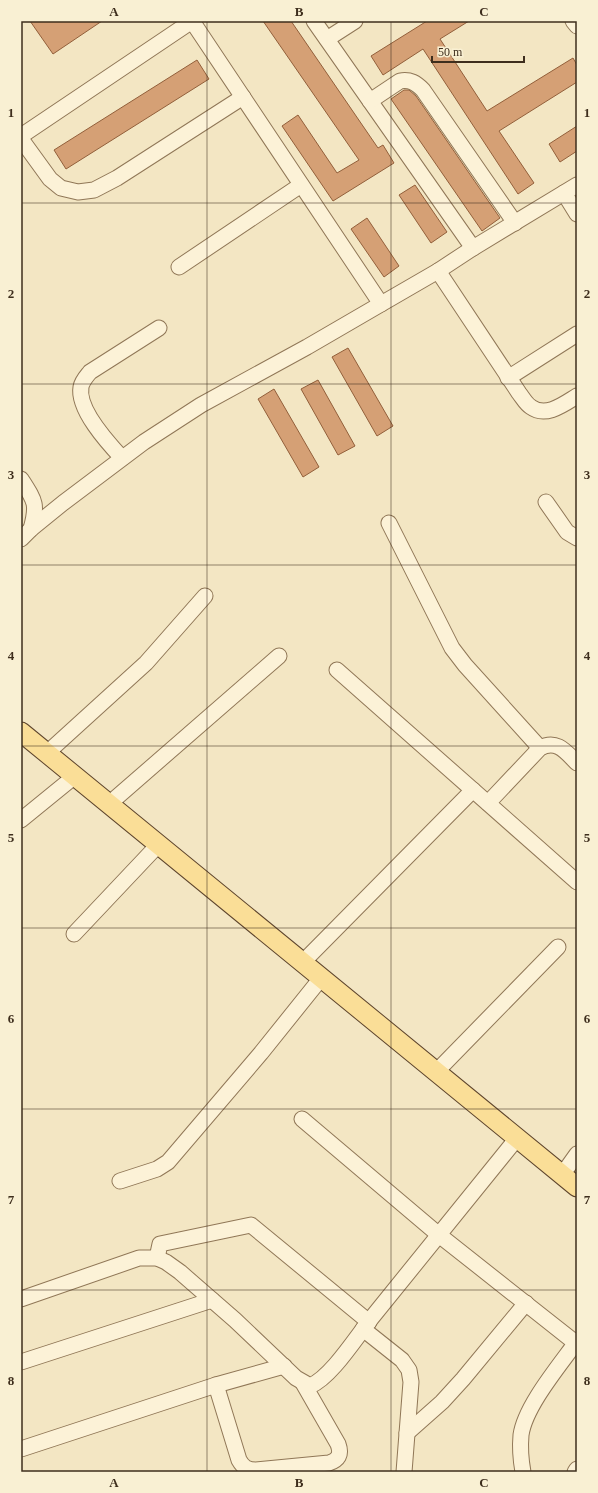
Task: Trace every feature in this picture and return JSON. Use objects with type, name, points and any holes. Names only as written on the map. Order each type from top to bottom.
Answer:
[{"type":"main road","points":[[21,732],[518,1137],[577,1187]]},
{"type":"street","points":[[21,136],[192,21],[381,304]]},
{"type":"street","points":[[314,21],[473,248]]},
{"type":"street","points":[[327,39],[355,21]]},
{"type":"street","points":[[573,21],[577,26]]},
{"type":"street","points":[[370,101],[405,80],[417,84],[423,90],[515,223]]},
{"type":"street","points":[[21,139],[50,179],[61,188],[78,192],[94,190],[117,178],[242,97]]},
{"type":"street","points":[[179,267],[301,185]]},
{"type":"street","points":[[26,534],[122,458],[201,405],[308,347],[438,271],[577,185]]},
{"type":"street","points":[[564,193],[577,214]]},
{"type":"street","points":[[438,271],[518,393],[530,407],[538,411],[547,412],[577,396]]},
{"type":"street","points":[[122,458],[98,431],[84,407],[80,389],[83,379],[90,372],[158,328]]},
{"type":"street","points":[[508,378],[577,334]]},
{"type":"street","points":[[21,479],[29,491],[35,507],[35,514],[26,534]]},
{"type":"street","points":[[546,502],[567,532],[577,538]]},
{"type":"street","points":[[389,523],[452,648],[465,665],[540,748]]},
{"type":"street","points":[[47,753],[146,663],[204,596]]},
{"type":"street","points":[[109,804],[279,656]]},
{"type":"street","points":[[338,670],[577,882]]},
{"type":"street","points":[[488,803],[540,748],[547,745],[558,746],[577,763]]},
{"type":"street","points":[[21,820],[75,776]]},
{"type":"street","points":[[303,962],[473,790]]},
{"type":"street","points":[[74,934],[158,844]]},
{"type":"street","points":[[437,1071],[558,948]]},
{"type":"street","points":[[120,1181],[157,1169],[168,1162],[261,1053],[322,977]]},
{"type":"street","points":[[302,1119],[439,1235],[577,1343],[536,1398],[526,1420],[522,1434],[523,1472]]},
{"type":"street","points":[[303,1383],[310,1386],[316,1383],[338,1362],[366,1325],[518,1137]]},
{"type":"street","points":[[562,1175],[577,1154]]},
{"type":"street","points":[[157,1258],[160,1244],[250,1225],[366,1325],[402,1360],[409,1370],[412,1382],[404,1472]]},
{"type":"street","points":[[21,1299],[139,1258],[157,1258],[166,1262],[180,1272],[212,1300],[303,1383],[338,1444],[340,1456],[336,1461],[328,1463],[248,1470],[242,1466],[239,1460],[216,1385]]},
{"type":"street","points":[[21,1362],[212,1300]]},
{"type":"street","points":[[407,1433],[442,1402],[526,1303]]},
{"type":"street","points":[[21,1449],[216,1385],[284,1366]]},
{"type":"building","points":[[30,21],[102,21],[53,54]]},
{"type":"building","points":[[263,21],[291,21],[378,148],[383,145],[394,163],[333,201],[282,126],[298,115],[337,173],[359,160]]},
{"type":"building","points":[[427,21],[469,21],[440,39],[487,111],[573,58],[577,65],[577,82],[499,131],[534,183],[518,194],[423,49],[383,75],[371,56]]},
{"type":"building","points":[[197,60],[209,79],[66,169],[54,150]]},
{"type":"building","points":[[404,90],[409,90],[416,96],[500,218],[482,231],[391,99]]},
{"type":"building","points":[[577,126],[577,151],[560,162],[549,144]]},
{"type":"building","points":[[415,185],[447,232],[431,243],[399,195]]},
{"type":"building","points":[[367,218],[399,266],[384,277],[351,229]]},
{"type":"building","points":[[348,348],[393,426],[377,436],[332,357]]},
{"type":"building","points":[[318,380],[355,446],[338,455],[301,389]]},
{"type":"building","points":[[274,389],[319,467],[303,477],[258,399]]}]
